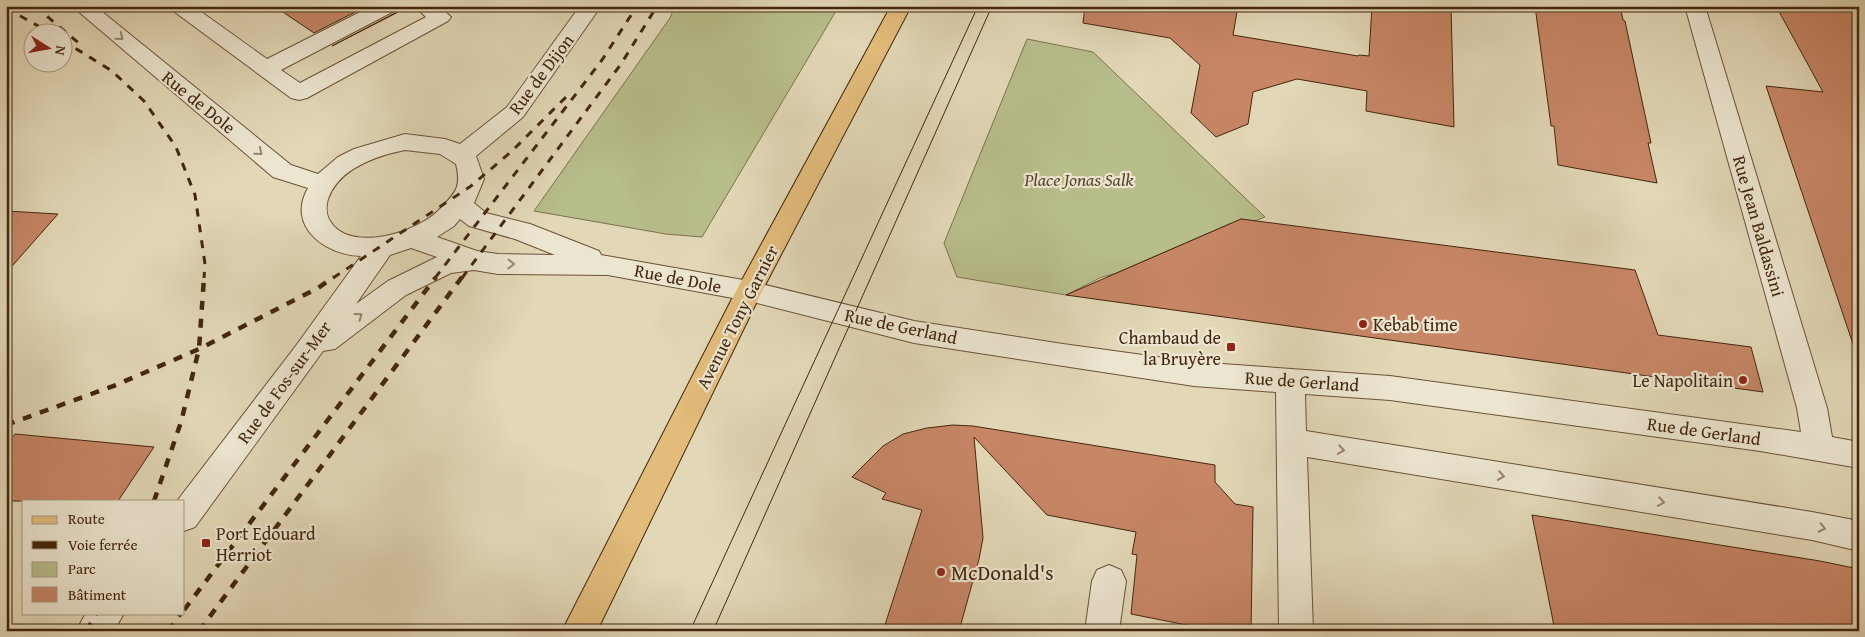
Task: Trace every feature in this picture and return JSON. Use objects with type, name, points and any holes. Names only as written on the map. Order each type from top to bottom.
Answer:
[{"type":"main road","name":"Avenue Tony Garnier","points":[[578,631],[690,412],[749,291],[901,6]]},
{"type":"street","name":"Rue de Dole","points":[[82,6],[282,171],[324,184]]},
{"type":"street","points":[[179,6],[299,93],[441,17],[424,6]]},
{"type":"street","points":[[264,69],[389,6]]},
{"type":"street","name":"Rue de Dijon","points":[[462,155],[515,112],[591,6]]},
{"type":"street","name":"Rue Jean Baldassini","points":[[1695,6],[1812,408],[1818,447]]},
{"type":"street","points":[[405,142],[428,142],[447,146],[462,155],[469,164],[472,174],[471,186],[461,206],[432,230],[413,239],[382,246],[355,246],[333,240],[318,228],[313,211],[316,198],[324,184],[345,164],[359,156],[382,147],[405,142]]},
{"type":"street","name":"Rue de Dole","points":[[461,206],[478,220],[521,231],[608,265]]},
{"type":"street","name":"Rue de Dole","points":[[413,239],[475,260],[498,264],[608,265],[749,291]]},
{"type":"street","name":"Rue de Fos-sur-Mer","points":[[185,517],[306,355],[382,246]]},
{"type":"street","points":[[306,355],[397,288],[446,264],[475,260]]},
{"type":"street","name":"Rue de Gerland","points":[[749,291],[914,332],[1194,374],[1390,388],[1818,447],[1859,455]]},
{"type":"street","points":[[1290,380],[1296,631]]},
{"type":"street","points":[[1292,442],[1812,526],[1859,536]]},
{"type":"street","points":[[1102,631],[1109,581]]},
{"type":"street","points":[[93,631],[106,614]]},
{"type":"green space","points":[[675,6],[839,6],[702,237],[666,234],[534,211],[670,18]]},
{"type":"green space","name":"Place Jonas Salk","points":[[1027,39],[1093,52],[1265,217],[1255,221],[1241,219],[1114,274],[1102,277],[1066,295],[957,277],[944,243]]},
{"type":"building","points":[[274,6],[367,6],[314,33]]},
{"type":"building","points":[[401,6],[410,6],[332,46],[397,12]]},
{"type":"building","points":[[1085,6],[1238,6],[1233,35],[1358,56],[1369,56],[1372,6],[1451,6],[1454,127],[1366,111],[1367,91],[1297,79],[1253,92],[1248,124],[1216,137],[1191,113],[1200,65],[1170,38],[1083,23]]},
{"type":"building","points":[[1535,6],[1620,6],[1623,20],[1625,21],[1651,143],[1648,143],[1657,183],[1558,165],[1554,126],[1551,126]]},
{"type":"building","points":[[1776,6],[1823,6],[1859,10],[1859,343],[1853,344],[1766,86],[1823,92]]},
{"type":"building","points":[[6,211],[58,214],[6,273]]},
{"type":"building","points":[[1241,219],[1635,270],[1658,335],[1751,347],[1763,392],[1066,295]]},
{"type":"building","points":[[953,425],[973,426],[1215,465],[1215,482],[1235,504],[1253,507],[1251,631],[1217,631],[1131,614],[1137,555],[1132,554],[1136,532],[1047,515],[974,437],[983,538],[959,631],[883,631],[922,510],[882,499],[886,493],[852,477],[883,446],[903,434],[927,428]]},
{"type":"building","points":[[15,434],[154,447],[119,500],[6,501],[6,445]]},
{"type":"building","points":[[1532,515],[1820,561],[1859,569],[1859,631],[1555,631]]},
{"type":"tram line","points":[[690,631],[978,6]]},
{"type":"tram line","points":[[713,631],[992,6]]},
{"type":"railway","points":[[35,6],[81,45]]},
{"type":"railway","points":[[435,278],[602,60],[637,6]]},
{"type":"railway","points":[[462,278],[621,64],[657,6]]},
{"type":"railway","points":[[6,8],[31,22]]},
{"type":"railway","points":[[72,46],[112,71],[144,101],[176,147],[195,195],[205,264],[204,278]]},
{"type":"railway","points":[[333,278],[471,186],[512,151],[567,96]]},
{"type":"railway","points":[[199,349],[204,277]]},
{"type":"railway","points":[[199,349],[318,288],[334,277]]},
{"type":"railway","points":[[185,609],[436,277]]},
{"type":"railway","points":[[199,631],[462,277]]},
{"type":"railway","points":[[6,425],[116,385],[199,349]]},
{"type":"railway","points":[[154,500],[181,422],[199,349]]},
{"type":"railway","points":[[87,631],[96,614]]},
{"type":"railway","points":[[168,631],[180,614]]},
{"type":"place","name":"Kebab time","points":[[1363,324]]},
{"type":"place","name":"Chambaud de la Bruyère","points":[[1231,347]]},
{"type":"place","name":"Le Napolitain","points":[[1743,380]]},
{"type":"place","name":"Port Edouard Herriot","points":[[206,543]]},
{"type":"place","name":"McDonald's","points":[[941,572]]}]
